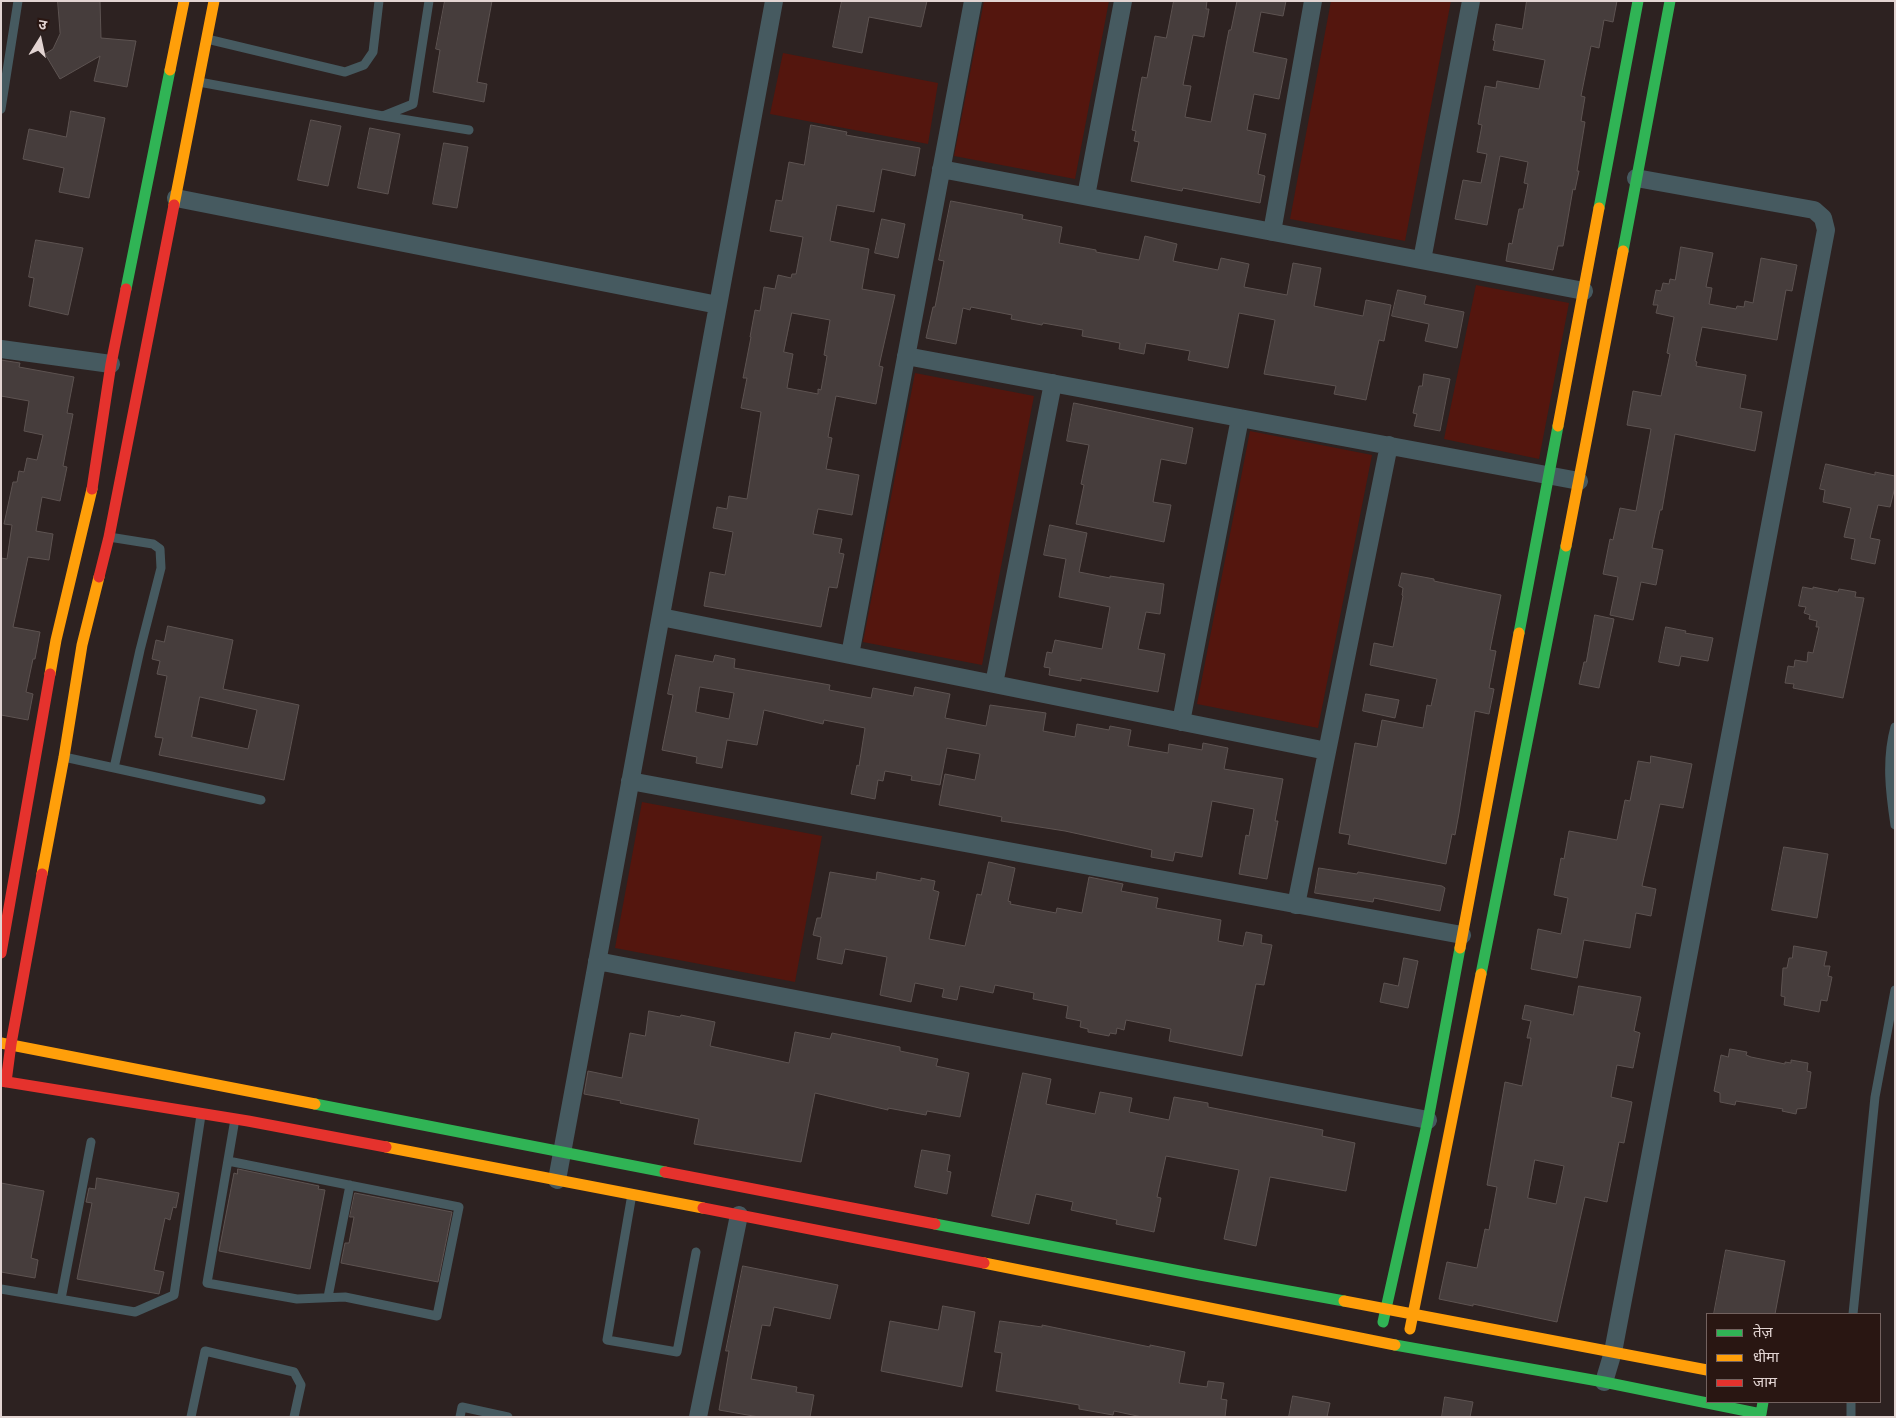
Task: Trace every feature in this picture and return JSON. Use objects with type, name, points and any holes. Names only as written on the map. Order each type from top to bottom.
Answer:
[{"type":"street","points":[[1,953],[56,640],[92,492],[111,364],[184,1]]},
{"type":"street","points":[[214,1],[109,536],[82,645],[64,757],[6,1043],[4,1082],[235,1119],[632,1194],[1407,1347],[1706,1401]]},
{"type":"street","points":[[557,1180],[774,1]]},
{"type":"street","points":[[850,655],[973,1]]},
{"type":"street","points":[[1086,196],[1124,1]]},
{"type":"street","points":[[1272,232],[1313,1]]},
{"type":"street","points":[[1422,260],[1471,1]]},
{"type":"street","points":[[1379,1341],[1428,1120],[1638,1]]},
{"type":"street","points":[[1407,1347],[1579,481],[1670,1]]},
{"type":"street","points":[[941,169],[1584,291]]},
{"type":"street","points":[[1604,1382],[1613,1352],[1826,230],[1823,218],[1814,210],[1636,178]]},
{"type":"street","points":[[176,198],[718,305]]},
{"type":"street","points":[[1,349],[111,364]]},
{"type":"street","points":[[906,356],[1579,481]]},
{"type":"street","points":[[994,684],[1053,383]]},
{"type":"street","points":[[1182,722],[1240,418]]},
{"type":"street","points":[[1296,905],[1389,445]]},
{"type":"street","points":[[661,617],[1327,751]]},
{"type":"street","points":[[630,781],[1462,935]]},
{"type":"street","points":[[597,962],[1428,1120]]},
{"type":"street","points":[[6,1043],[1200,1275],[1386,1308],[1706,1370]]},
{"type":"street","points":[[698,1417],[739,1215]]},
{"type":"street","points":[[1718,1403],[1761,1411]]},
{"type":"lane","points":[[1,107],[5,59],[18,1]]},
{"type":"lane","points":[[207,38],[345,72],[364,65],[373,52],[379,1]]},
{"type":"lane","points":[[383,116],[413,104],[429,1]]},
{"type":"lane","points":[[199,82],[469,130]]},
{"type":"lane","points":[[109,536],[153,544],[160,549],[162,568],[140,650],[114,768]]},
{"type":"lane","points":[[1895,727],[1890,745],[1889,771],[1890,795],[1895,825]]},
{"type":"lane","points":[[64,757],[260,800]]},
{"type":"lane","points":[[1853,1313],[1875,1096],[1895,990]]},
{"type":"lane","points":[[1,1289],[135,1312],[174,1295],[202,1114]]},
{"type":"lane","points":[[228,1161],[458,1207],[437,1316],[345,1297],[297,1299],[207,1283],[235,1119]]},
{"type":"lane","points":[[61,1299],[91,1142]]},
{"type":"lane","points":[[328,1297],[350,1185]]},
{"type":"lane","points":[[632,1194],[607,1340],[677,1352],[696,1252]]},
{"type":"lane","points":[[191,1417],[205,1351],[294,1372],[301,1385],[294,1417]]},
{"type":"lane","points":[[1851,1403],[1851,1417]]},
{"type":"lane","points":[[460,1417],[462,1407],[508,1417]]},
{"type":"shaded area","points":[[984,1],[1109,1],[1075,179],[954,156]]},
{"type":"shaded area","points":[[1331,1],[1451,1],[1405,241],[1290,219]]},
{"type":"shaded area","points":[[783,53],[938,83],[928,144],[770,114]]},
{"type":"shaded area","points":[[1476,285],[1569,303],[1539,459],[1444,439]]},
{"type":"shaded area","points":[[915,373],[1034,396],[982,665],[863,642]]},
{"type":"shaded area","points":[[1250,431],[1372,455],[1318,728],[1197,704]]},
{"type":"shaded area","points":[[642,802],[822,836],[795,982],[615,948]]},
{"type":"building","points":[[58,1],[100,1],[101,38],[136,41],[127,87],[94,81],[100,56],[60,79],[45,54],[53,49],[60,34]]},
{"type":"building","points":[[445,1],[492,1],[477,82],[487,84],[484,102],[433,92],[440,50],[436,49]]},
{"type":"building","points":[[842,1],[927,1],[921,27],[869,17],[862,53],[833,47]]},
{"type":"building","points":[[1174,1],[1207,1],[1206,9],[1209,9],[1204,37],[1193,35],[1183,85],[1191,86],[1185,117],[1211,122],[1229,30],[1231,30],[1237,1],[1286,1],[1283,16],[1261,12],[1253,52],[1287,59],[1279,99],[1254,94],[1247,130],[1266,134],[1258,174],[1265,176],[1260,203],[1183,188],[1182,191],[1131,181],[1139,142],[1134,141],[1136,131],[1132,130],[1142,77],[1147,78],[1155,36],[1166,38]]},
{"type":"building","points":[[1527,1],[1617,1],[1613,22],[1604,20],[1599,48],[1591,46],[1581,96],[1585,97],[1581,121],[1585,122],[1577,171],[1579,171],[1575,190],[1573,189],[1563,246],[1558,246],[1553,270],[1506,261],[1509,243],[1512,244],[1519,209],[1523,209],[1528,184],[1524,183],[1528,162],[1500,156],[1487,225],[1455,219],[1463,180],[1481,183],[1487,154],[1477,152],[1482,125],[1478,124],[1485,86],[1496,88],[1497,81],[1539,89],[1545,60],[1493,50],[1496,24],[1522,29]]},
{"type":"building","points":[[71,111],[105,118],[89,198],[59,192],[64,168],[23,159],[29,129],[66,137]]},
{"type":"building","points":[[311,120],[341,126],[328,186],[298,180]]},
{"type":"building","points":[[811,125],[847,132],[846,135],[920,148],[915,176],[882,169],[874,212],[837,205],[830,241],[869,249],[862,289],[895,295],[879,366],[883,367],[876,404],[836,396],[828,437],[832,438],[826,469],[859,475],[852,515],[818,509],[813,534],[842,539],[839,553],[844,554],[837,588],[829,587],[821,627],[704,606],[710,572],[725,575],[733,532],[713,528],[717,507],[727,509],[729,496],[747,499],[761,412],[741,408],[747,378],[743,378],[755,310],[760,311],[764,287],[775,289],[778,275],[791,278],[792,274],[796,274],[803,237],[770,231],[776,200],[782,201],[789,162],[804,165]],"holes":[[[792,313],[830,320],[824,355],[827,356],[821,390],[818,389],[818,394],[787,388],[793,354],[784,352]]]},
{"type":"building","points":[[370,128],[400,134],[388,194],[358,188]]},
{"type":"building","points":[[444,143],[468,147],[457,208],[433,204]]},
{"type":"building","points":[[951,201],[1023,215],[1022,219],[1062,227],[1059,243],[1096,250],[1096,252],[1139,260],[1145,236],[1177,244],[1173,261],[1218,270],[1221,258],[1249,264],[1244,287],[1287,295],[1293,263],[1321,268],[1314,306],[1363,316],[1366,300],[1391,305],[1384,341],[1379,340],[1366,400],[1334,394],[1336,386],[1264,374],[1275,320],[1239,313],[1228,368],[1188,360],[1190,351],[1146,343],[1144,354],[1119,349],[1120,343],[1082,336],[1083,330],[1011,319],[1012,315],[971,307],[970,310],[963,308],[956,344],[926,338],[933,307],[935,307],[944,261],[939,260]]},
{"type":"building","points":[[882,219],[905,224],[898,258],[875,253]]},
{"type":"building","points":[[36,240],[83,248],[68,315],[29,306],[34,278],[29,277]]},
{"type":"building","points":[[1681,247],[1713,253],[1706,287],[1712,288],[1709,304],[1736,309],[1737,306],[1744,307],[1745,301],[1753,303],[1761,258],[1797,265],[1792,291],[1786,290],[1777,340],[1702,327],[1695,361],[1697,362],[1696,366],[1746,375],[1740,408],[1762,412],[1755,451],[1675,434],[1662,510],[1660,510],[1652,548],[1663,550],[1656,585],[1641,582],[1633,620],[1610,615],[1618,577],[1603,574],[1610,539],[1613,540],[1620,508],[1636,511],[1651,429],[1627,425],[1633,391],[1661,396],[1670,354],[1667,353],[1674,317],[1656,313],[1658,305],[1653,305],[1656,290],[1661,291],[1663,283],[1669,284],[1670,279],[1675,280]]},
{"type":"building","points":[[1398,290],[1426,296],[1424,304],[1464,312],[1457,348],[1425,341],[1429,324],[1392,316]]},
{"type":"building","points":[[1,360],[20,363],[19,367],[74,377],[67,413],[73,414],[63,466],[67,467],[60,501],[42,497],[36,531],[53,534],[49,560],[28,557],[13,627],[40,632],[26,692],[33,694],[28,720],[1,715],[1,558],[7,559],[12,525],[4,524],[13,482],[17,482],[19,471],[24,472],[27,458],[37,460],[43,435],[24,431],[29,401],[1,396]]},
{"type":"building","points":[[1424,374],[1450,379],[1440,431],[1414,426],[1417,414],[1413,413],[1419,386],[1422,386]]},
{"type":"building","points":[[1074,403],[1193,428],[1186,464],[1161,459],[1153,502],[1171,505],[1164,542],[1076,524],[1084,485],[1081,484],[1089,445],[1067,441]]},
{"type":"building","points":[[1826,464],[1875,475],[1875,472],[1895,476],[1895,487],[1890,507],[1878,505],[1870,538],[1880,540],[1875,564],[1851,559],[1855,539],[1844,537],[1851,508],[1823,502],[1825,490],[1820,489]]},
{"type":"building","points":[[1050,525],[1087,533],[1079,572],[1110,578],[1110,576],[1164,584],[1160,614],[1146,612],[1138,649],[1165,654],[1158,692],[1081,678],[1081,681],[1049,675],[1050,668],[1044,667],[1047,652],[1052,653],[1055,640],[1102,649],[1110,607],[1059,597],[1066,559],[1044,555]]},
{"type":"building","points":[[1402,573],[1501,595],[1490,650],[1496,651],[1489,688],[1494,689],[1489,714],[1475,711],[1455,835],[1452,834],[1446,864],[1348,844],[1350,835],[1339,833],[1355,743],[1377,747],[1382,720],[1423,728],[1427,705],[1431,706],[1437,679],[1370,665],[1374,643],[1393,647],[1403,596],[1403,588],[1399,586]]},
{"type":"building","points":[[1803,587],[1838,592],[1839,589],[1856,592],[1855,597],[1864,598],[1843,698],[1793,688],[1794,684],[1785,683],[1788,666],[1794,667],[1795,660],[1807,662],[1808,652],[1813,653],[1819,627],[1816,627],[1817,621],[1809,619],[1810,615],[1804,613],[1806,607],[1799,606]]},
{"type":"building","points":[[1595,615],[1614,619],[1599,688],[1579,684],[1584,662],[1586,662]]},
{"type":"building","points":[[168,626],[233,640],[223,689],[299,705],[284,780],[159,755],[163,738],[155,737],[167,676],[157,674],[160,661],[152,659],[156,640],[164,642]],"holes":[[[200,697],[257,710],[248,749],[192,737]]]},
{"type":"building","points":[[1666,627],[1686,631],[1685,633],[1713,638],[1708,661],[1681,656],[1679,666],[1659,662]]},
{"type":"building","points":[[676,655],[713,662],[715,655],[735,659],[734,668],[830,685],[829,690],[871,698],[873,688],[913,696],[915,687],[950,694],[945,718],[986,726],[990,705],[1046,713],[1043,731],[1075,737],[1077,724],[1109,730],[1110,726],[1131,730],[1128,746],[1168,753],[1169,744],[1202,750],[1203,743],[1228,748],[1224,769],[1283,779],[1275,821],[1278,821],[1267,879],[1239,874],[1246,835],[1249,836],[1254,809],[1212,801],[1202,857],[1175,852],[1173,861],[1151,857],[1152,850],[1065,831],[1001,821],[1002,817],[939,805],[945,774],[975,780],[980,754],[947,748],[940,785],[911,780],[912,776],[885,771],[883,781],[878,780],[875,799],[851,794],[857,765],[859,766],[865,728],[824,720],[823,724],[764,710],[757,745],[727,740],[722,768],[696,763],[697,757],[662,750],[673,695],[668,694]],"holes":[[[700,687],[734,693],[729,719],[696,712]]]},
{"type":"building","points":[[1366,694],[1399,700],[1395,718],[1363,711]]},
{"type":"building","points":[[1651,756],[1692,764],[1683,808],[1660,804],[1642,886],[1656,889],[1651,916],[1636,913],[1630,948],[1584,940],[1577,978],[1531,969],[1538,929],[1561,934],[1568,898],[1554,895],[1561,858],[1564,859],[1569,831],[1617,840],[1625,800],[1630,801],[1638,761],[1650,763]]},
{"type":"building","points":[[1784,847],[1828,854],[1817,918],[1772,910]]},
{"type":"building","points":[[989,862],[1015,868],[1008,901],[1011,902],[1010,904],[1056,913],[1057,908],[1082,913],[1089,877],[1123,884],[1121,891],[1158,898],[1156,908],[1221,920],[1218,941],[1243,946],[1246,932],[1262,935],[1261,943],[1272,945],[1264,985],[1256,984],[1242,1056],[1169,1041],[1171,1029],[1126,1020],[1124,1030],[1117,1028],[1116,1034],[1110,1033],[1109,1036],[1088,1032],[1088,1029],[1080,1027],[1081,1021],[1066,1018],[1068,1006],[1033,999],[1034,993],[995,985],[993,993],[960,986],[957,1000],[942,997],[944,989],[915,983],[911,1002],[880,995],[887,957],[845,949],[842,964],[817,959],[821,937],[813,935],[817,918],[821,918],[830,872],[876,880],[877,872],[921,881],[921,878],[935,881],[933,890],[939,892],[929,939],[965,946],[977,894],[981,895]]},
{"type":"building","points":[[1319,868],[1357,874],[1358,872],[1442,886],[1445,888],[1440,911],[1374,898],[1373,902],[1315,893]]},
{"type":"building","points":[[1794,946],[1827,952],[1824,966],[1830,966],[1828,976],[1832,977],[1827,1001],[1821,1000],[1819,1012],[1784,1005],[1785,997],[1781,996],[1783,968],[1787,968],[1789,958],[1792,958]]},
{"type":"building","points":[[1404,958],[1418,961],[1408,1008],[1380,1002],[1384,983],[1398,986]]},
{"type":"building","points":[[1579,986],[1641,997],[1634,1031],[1640,1033],[1633,1068],[1617,1065],[1611,1097],[1632,1102],[1624,1143],[1619,1142],[1607,1202],[1585,1197],[1557,1322],[1473,1304],[1473,1306],[1439,1299],[1447,1262],[1477,1268],[1485,1229],[1489,1230],[1497,1187],[1487,1185],[1505,1082],[1522,1086],[1531,1038],[1527,1038],[1531,1021],[1522,1019],[1525,1005],[1573,1015]],"holes":[[[1535,1160],[1564,1166],[1556,1204],[1528,1198]]]},
{"type":"building","points":[[649,1011],[715,1022],[710,1046],[789,1063],[795,1032],[830,1039],[832,1033],[900,1047],[900,1051],[938,1059],[936,1066],[969,1073],[960,1117],[927,1111],[926,1115],[888,1108],[888,1110],[815,1093],[801,1162],[694,1144],[699,1119],[584,1094],[588,1071],[622,1078],[630,1033],[645,1036]]},
{"type":"building","points":[[1730,1049],[1747,1052],[1746,1055],[1751,1057],[1785,1064],[1785,1062],[1791,1063],[1791,1060],[1808,1063],[1807,1071],[1811,1072],[1806,1108],[1797,1109],[1796,1114],[1782,1111],[1783,1109],[1736,1101],[1735,1105],[1720,1102],[1720,1093],[1714,1091],[1721,1055],[1728,1057]]},
{"type":"building","points":[[1023,1073],[1051,1079],[1046,1104],[1095,1114],[1100,1092],[1132,1098],[1129,1112],[1169,1120],[1174,1097],[1208,1103],[1208,1107],[1323,1130],[1322,1136],[1355,1143],[1346,1191],[1270,1177],[1256,1246],[1224,1239],[1239,1170],[1166,1156],[1157,1197],[1161,1198],[1154,1232],[1116,1224],[1117,1220],[1071,1210],[1073,1202],[1036,1194],[1029,1224],[992,1216]]},
{"type":"building","points":[[922,1150],[950,1155],[947,1171],[951,1172],[947,1194],[915,1187]]},
{"type":"building","points":[[238,1169],[319,1186],[318,1189],[325,1190],[310,1269],[219,1251],[234,1173],[237,1174]]},
{"type":"building","points":[[97,1178],[179,1193],[176,1208],[173,1207],[170,1220],[165,1218],[154,1270],[164,1272],[159,1294],[77,1279],[92,1203],[86,1202],[89,1188],[95,1189]]},
{"type":"building","points":[[1,1183],[44,1191],[31,1258],[38,1260],[35,1278],[1,1272]]},
{"type":"building","points":[[355,1193],[452,1212],[438,1282],[341,1263],[345,1243],[349,1243],[354,1217],[350,1217]]},
{"type":"building","points":[[1726,1250],[1785,1261],[1775,1313],[1714,1313]]},
{"type":"building","points":[[743,1266],[838,1285],[830,1319],[774,1307],[770,1326],[762,1325],[751,1379],[797,1387],[796,1392],[814,1395],[810,1417],[759,1417],[719,1410],[729,1351],[726,1351]]},
{"type":"building","points":[[943,1306],[975,1312],[962,1387],[881,1371],[890,1321],[938,1330]]},
{"type":"building","points":[[1000,1321],[1042,1327],[1042,1325],[1150,1347],[1150,1345],[1185,1352],[1179,1383],[1207,1387],[1208,1381],[1224,1383],[1221,1399],[1227,1400],[1225,1417],[1142,1417],[1114,1411],[1113,1415],[1079,1409],[1079,1405],[996,1391],[1002,1353],[995,1352]]},
{"type":"building","points":[[1293,1396],[1330,1403],[1327,1417],[1289,1417]]},
{"type":"building","points":[[1445,1397],[1473,1402],[1470,1417],[1442,1417]]},
{"type":"traffic: fast","points":[[1599,208],[1638,1]]},
{"type":"traffic: fast","points":[[1623,251],[1670,1]]},
{"type":"traffic: fast","points":[[126,289],[170,70]]},
{"type":"traffic: fast","points":[[1519,633],[1558,426]]},
{"type":"traffic: fast","points":[[1481,974],[1566,546]]},
{"type":"traffic: fast","points":[[1383,1322],[1428,1120],[1460,948]]},
{"type":"traffic: fast","points":[[315,1104],[665,1172]]},
{"type":"traffic: fast","points":[[935,1224],[1344,1301]]},
{"type":"traffic: fast","points":[[1395,1345],[1604,1382],[1706,1403]]},
{"type":"traffic: fast","points":[[1707,1403],[1761,1414],[1763,1403]]},
{"type":"traffic: slow","points":[[170,70],[184,1]]},
{"type":"traffic: slow","points":[[174,205],[214,1]]},
{"type":"traffic: slow","points":[[1558,426],[1599,208]]},
{"type":"traffic: slow","points":[[1566,546],[1623,251]]},
{"type":"traffic: slow","points":[[50,674],[56,640],[92,489]]},
{"type":"traffic: slow","points":[[42,874],[64,757],[82,645],[99,577]]},
{"type":"traffic: slow","points":[[1460,948],[1519,633]]},
{"type":"traffic: slow","points":[[1410,1329],[1481,974]]},
{"type":"traffic: slow","points":[[1,1043],[315,1104]]},
{"type":"traffic: slow","points":[[386,1147],[703,1208]]},
{"type":"traffic: slow","points":[[984,1263],[1395,1345]]},
{"type":"traffic: slow","points":[[1344,1301],[1706,1370]]},
{"type":"traffic: jam","points":[[99,577],[109,537],[174,205]]},
{"type":"traffic: jam","points":[[92,489],[111,364],[126,289]]},
{"type":"traffic: jam","points":[[1,953],[50,674]]},
{"type":"traffic: jam","points":[[6,1082],[11,1044],[42,874]]},
{"type":"traffic: jam","points":[[1,1081],[248,1121],[386,1147]]},
{"type":"traffic: jam","points":[[665,1172],[935,1224]]},
{"type":"traffic: jam","points":[[703,1208],[984,1263]]}]
